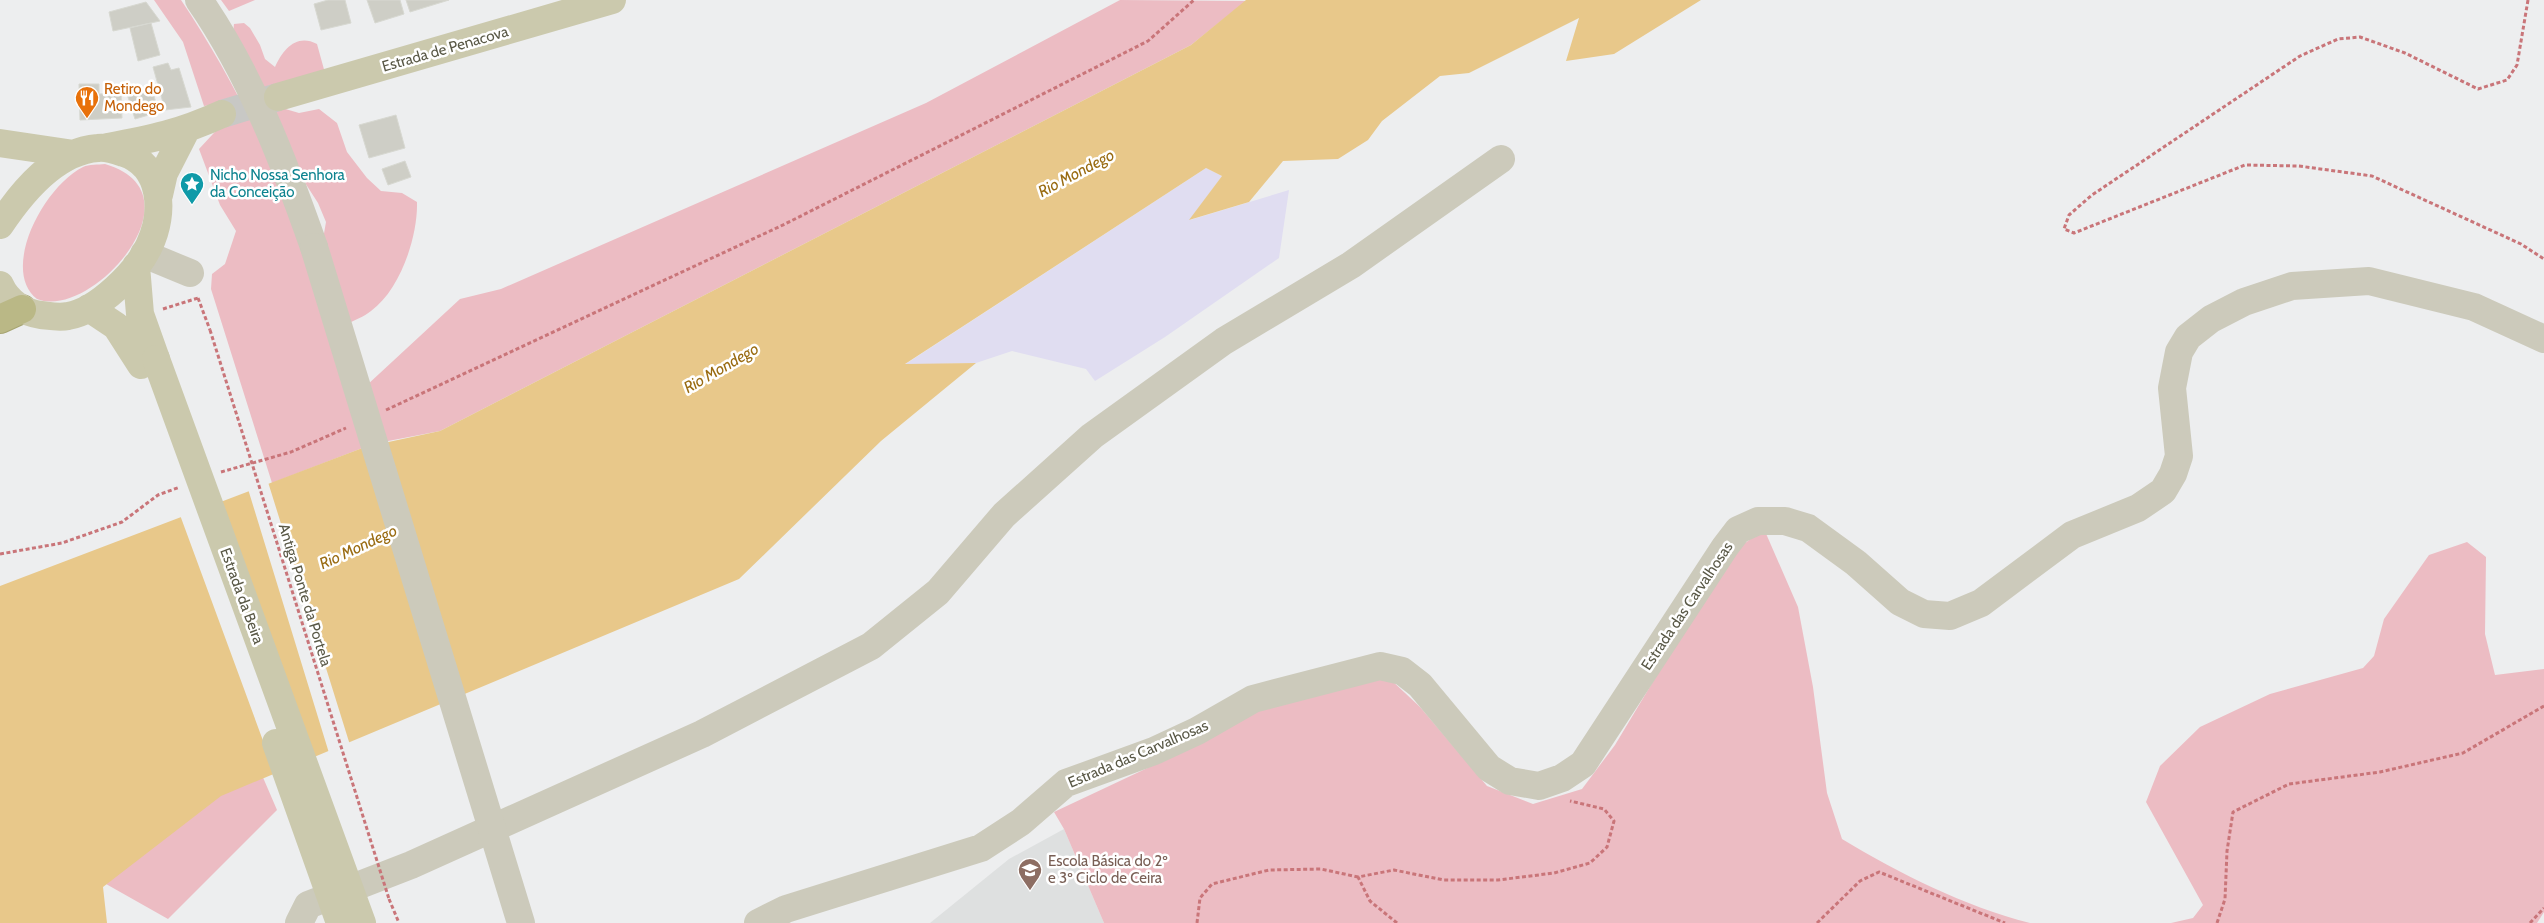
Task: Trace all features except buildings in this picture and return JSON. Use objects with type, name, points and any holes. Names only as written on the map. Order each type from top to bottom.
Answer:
[{"type":"main road","name":"Estrada de Penacova","points":[[278,97],[612,0]]},
{"type":"main road","points":[[0,225],[18,199],[37,180],[74,154],[90,148],[160,138],[186,130],[222,114]]},
{"type":"main road","points":[[0,285],[11,314],[53,317],[69,316],[88,308],[107,295],[143,255],[157,222],[159,195],[164,173],[186,130]]},
{"type":"main road","points":[[0,143],[74,154]]},
{"type":"main road","points":[[106,147],[132,156],[144,164],[152,173],[159,195]]},
{"type":"main road","name":"Estrada da Beira","points":[[143,255],[140,314],[148,362],[340,923]]},
{"type":"main road","name":"Estrada da Beira","points":[[88,308],[116,326],[148,362],[362,923]]},
{"type":"street","points":[[199,0],[244,75],[282,163],[314,248],[521,923]]},
{"type":"street","points":[[299,923],[308,905],[411,865],[702,734],[871,646],[938,592],[1004,515],[1092,436],[1224,342],[1351,265],[1501,159]]},
{"type":"street","points":[[143,255],[194,278]]},
{"type":"street","name":"Estrada das Carvalhosas","points":[[758,923],[786,909],[981,848],[1021,822],[1066,783],[1154,750],[1197,731],[1253,699],[1380,666],[1402,671],[1420,685],[1489,768],[1510,781],[1539,786],[1562,778],[1583,764],[1738,530],[1758,521],[1785,520],[1808,528],[1856,563],[1900,602],[1924,614],[1950,616],[1981,603],[2072,535],[2138,508],[2163,491],[2173,474],[2179,456],[2172,388],[2179,352],[2188,337],[2211,319],[2244,302],[2292,286],[2369,281],[2474,307],[2544,340]]},
{"type":"path","points":[[384,411],[786,224],[1148,41],[1194,0]]},
{"type":"path","points":[[2528,0],[2517,65],[2507,80],[2478,89],[2405,53],[2360,37],[2338,39],[2300,56],[2092,195],[2069,215],[2064,229],[2074,233],[2245,165],[2299,166],[2372,176],[2521,244],[2544,259]]},
{"type":"path","points":[[154,313],[194,278]]},
{"type":"path","name":"Antiga Ponte da Portela","points":[[194,278],[398,923]]},
{"type":"path","points":[[212,475],[291,452],[352,425]]},
{"type":"path","points":[[0,554],[62,543],[122,522],[158,495],[185,485]]},
{"type":"path","points":[[2216,923],[2225,899],[2233,812],[2290,784],[2380,772],[2462,753],[2544,706]]},
{"type":"path","points":[[1197,923],[1200,898],[1212,884],[1269,870],[1321,869],[1358,878],[1394,870],[1444,880],[1498,880],[1554,873],[1590,863],[1607,847],[1614,821],[1604,810],[1566,800],[1545,784]]},
{"type":"path","points":[[1817,923],[1860,881],[1879,872],[2005,923]]},
{"type":"path","points":[[1358,878],[1370,901],[1396,923]]},
{"type":"path","points":[[2530,923],[2544,908]]},
{"type":"shaded area","points":[[154,0],[181,0],[218,59],[251,121],[280,186],[305,251],[365,447],[272,483],[211,289],[212,274],[225,264],[236,231],[220,205],[199,149],[225,121],[211,105],[204,106],[183,42]]},
{"type":"shaded area","points":[[221,0],[255,0],[229,11]]},
{"type":"shaded area","points":[[1120,0],[1246,1],[1191,45],[440,431],[383,442],[366,386],[460,299],[501,289],[926,103]]},
{"type":"shaded area","points":[[244,23],[250,28],[260,45],[265,59],[275,67],[282,54],[297,42],[303,40],[317,44],[325,73],[282,108],[299,113],[319,109],[337,123],[347,152],[367,178],[381,191],[402,193],[417,202],[411,246],[399,277],[381,302],[362,317],[347,324],[322,245],[326,222],[318,203],[300,175],[233,34],[234,24]]},
{"type":"shaded area","points":[[105,164],[133,179],[144,200],[142,225],[129,251],[109,274],[84,291],[60,301],[37,299],[27,286],[23,269],[25,250],[31,230],[41,210],[68,177],[85,166]]},
{"type":"shaded area","points":[[1764,529],[1798,607],[1813,687],[1827,793],[1842,839],[1933,888],[1981,908],[2030,923],[1104,923],[1064,829],[1054,812],[1175,755],[1255,709],[1358,679],[1389,678],[1420,707],[1487,786],[1533,804],[1582,789],[1615,745],[1729,555]]},
{"type":"shaded area","points":[[2467,542],[2486,557],[2485,634],[2495,675],[2544,669],[2544,912],[2537,923],[2171,923],[2193,918],[2203,905],[2146,802],[2160,766],[2200,727],[2270,694],[2363,668],[2374,656],[2384,619],[2429,555]]},
{"type":"shaded area","points":[[218,673],[277,810],[168,919],[83,871]]},
{"type":"shaded area","name":"Escola Básica do 2º e 3º Ciclo de Ceira","points":[[1064,829],[1104,923],[930,923],[1009,859]]},
{"type":"sand","points":[[1206,168],[1222,176],[1190,220],[1289,190],[1279,258],[1165,337],[1095,381],[1086,369],[1012,351],[976,363],[904,365]]},
{"type":"water","name":"Rio Mondego","points":[[1246,0],[1701,0],[1614,54],[1566,61],[1579,18],[1469,73],[1440,76],[1382,121],[1368,140],[1338,159],[1283,161],[1249,202],[1189,220],[1222,176],[1206,168],[905,364],[976,363],[881,441],[739,579],[221,796],[103,887],[107,923],[0,923],[0,586],[365,447],[440,431],[1191,45]]},
{"type":"pier","points":[[268,482],[350,745],[329,753],[248,489]]},
{"type":"pier","points":[[220,500],[313,760],[276,776],[180,515]]},
{"type":"tunnel","points":[[222,114],[278,97]]},
{"type":"place","name":"Retiro do Mondego","points":[[87,119]]},
{"type":"place","name":"Nicho Nossa Senhora da Conceição","points":[[192,205]]},
{"type":"place","name":"Escola Básica do 2º e 3º Ciclo de Ceira","points":[[1030,891]]}]
